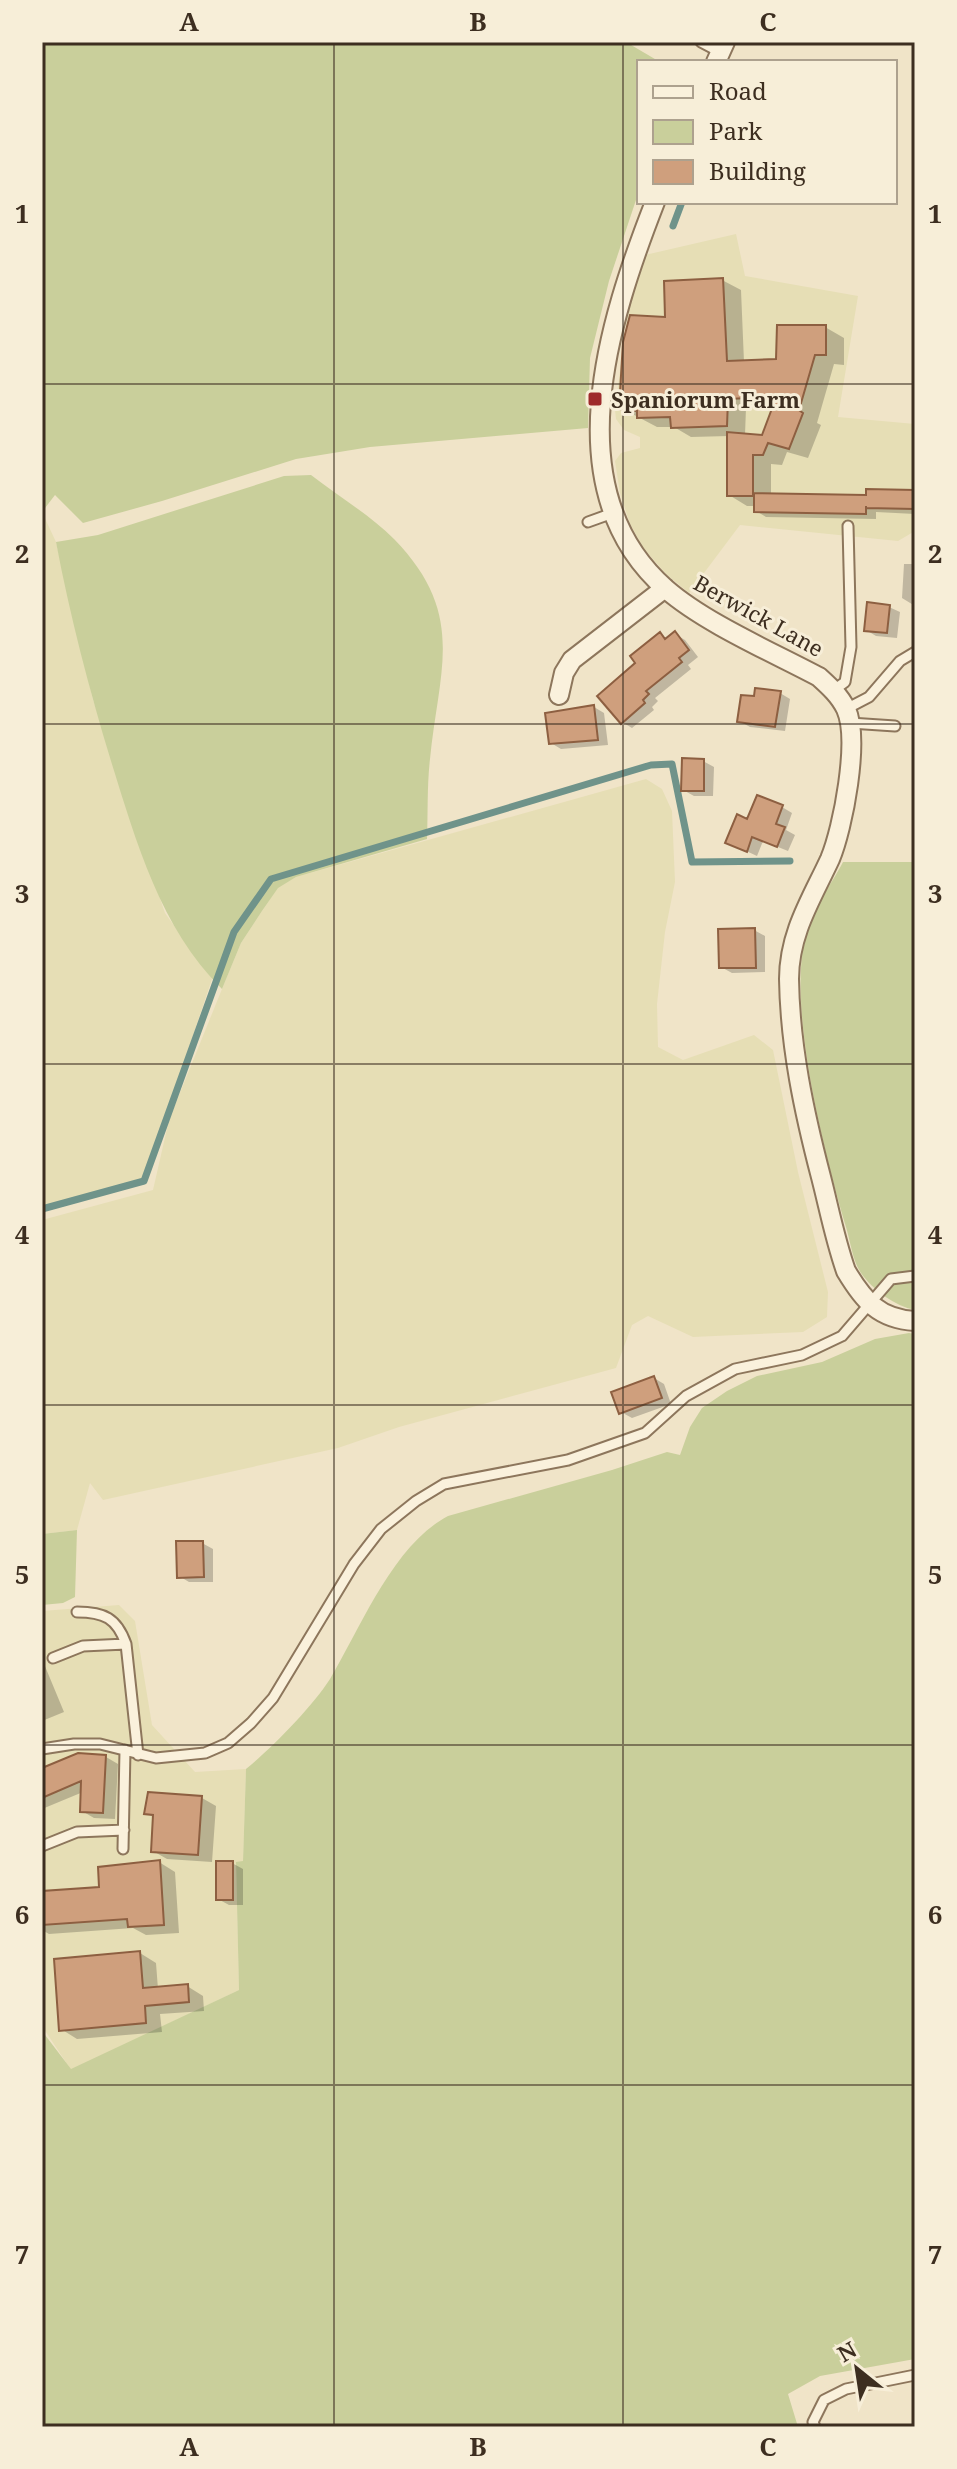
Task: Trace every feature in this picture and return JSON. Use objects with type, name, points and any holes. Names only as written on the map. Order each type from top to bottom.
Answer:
[{"type":"street","name":"Berwick Lane","points":[[654,204],[613,327],[603,382],[599,440],[604,483],[613,513],[635,553],[665,588],[700,613],[819,677],[834,690],[848,716]]},
{"type":"street","points":[[559,695],[564,673],[572,660],[665,588]]},
{"type":"street","points":[[848,716],[848,787],[841,819],[831,856],[798,925],[789,977],[799,1090],[839,1251],[851,1279],[876,1310],[897,1320],[915,1321]]},
{"type":"lane","points":[[701,42],[721,52]]},
{"type":"lane","points":[[588,522],[613,513]]},
{"type":"lane","points":[[834,690],[845,682],[851,647],[848,526]]},
{"type":"lane","points":[[848,716],[900,661],[915,652]]},
{"type":"lane","points":[[848,716],[895,726]]},
{"type":"lane","points":[[42,1735],[44,1748],[100,1744],[156,1758],[205,1753],[228,1743],[273,1698],[354,1564],[381,1529],[416,1501],[444,1484],[568,1460],[645,1433],[686,1396],[735,1369],[802,1355],[842,1336],[891,1279],[915,1276]]},
{"type":"lane","points":[[77,1612],[105,1614],[114,1621],[126,1644],[138,1755]]},
{"type":"lane","points":[[53,1658],[83,1646],[126,1644]]},
{"type":"lane","points":[[123,1849],[125,1750]]},
{"type":"lane","points":[[42,1846],[77,1832],[124,1830]]},
{"type":"lane","points":[[815,2427],[813,2422],[824,2400],[835,2394],[915,2375]]},
{"type":"shaded area","name":"Spaniorum Farm","points":[[736,234],[745,276],[858,296],[838,417],[915,424],[915,531],[898,541],[740,525],[689,593],[666,574],[644,549],[630,524],[620,493],[615,461],[621,453],[640,448],[640,437],[624,430],[616,419],[615,410],[628,310],[645,255]]},
{"type":"shaded area","points":[[42,512],[56,542],[93,700],[165,913],[212,979],[144,1181],[42,1209]]},
{"type":"shaded area","points":[[646,779],[662,789],[672,811],[675,882],[665,932],[657,1004],[658,1047],[683,1060],[754,1035],[773,1050],[798,1172],[828,1292],[827,1317],[803,1332],[693,1337],[648,1316],[632,1325],[616,1368],[399,1427],[338,1448],[103,1500],[90,1483],[77,1530],[42,1534],[42,1220],[153,1190],[169,1120],[222,989],[241,943],[278,887],[296,877]]},
{"type":"shaded area","points":[[119,1605],[135,1621],[152,1725],[195,1772],[246,1769],[243,1862],[236,1862],[239,1990],[71,2070],[42,2026],[42,1611]]},
{"type":"green space","points":[[42,42],[626,42],[657,60],[637,60],[637,197],[609,281],[590,358],[588,428],[370,447],[296,459],[83,523],[55,495],[42,512]]},
{"type":"green space","points":[[311,475],[385,530],[417,566],[432,592],[443,643],[429,769],[427,839],[296,877],[278,888],[241,943],[222,989],[182,939],[166,911],[141,852],[88,680],[56,542],[98,535],[284,476]]},
{"type":"green space","points":[[843,862],[915,862],[915,1310],[885,1296],[858,1268],[828,1161],[811,1082],[801,1004],[805,938],[816,908]]},
{"type":"green space","points":[[915,1334],[915,2359],[820,2376],[788,2394],[798,2427],[42,2427],[42,2031],[71,2069],[239,1990],[236,1862],[243,1861],[246,1769],[291,1727],[322,1690],[380,1589],[411,1546],[428,1529],[448,1516],[667,1452],[680,1455],[690,1427],[702,1408],[727,1391],[757,1376],[822,1362],[875,1339]]},
{"type":"green space","points":[[77,1530],[75,1597],[63,1603],[42,1605],[42,1534]]},
{"type":"building","points":[[723,278],[727,361],[776,359],[777,325],[826,325],[826,355],[815,355],[799,410],[803,413],[789,449],[768,443],[763,455],[753,455],[753,496],[727,496],[727,432],[762,435],[774,403],[770,403],[772,397],[728,399],[727,426],[671,428],[670,417],[637,418],[637,411],[619,409],[623,342],[630,315],[665,317],[664,281]]},
{"type":"building","points":[[866,489],[915,490],[915,509],[866,508],[866,514],[754,512],[754,493],[866,495]]},
{"type":"building","points":[[867,602],[890,605],[887,633],[864,631]]},
{"type":"building","points":[[675,631],[689,650],[679,658],[682,662],[646,691],[649,694],[643,700],[645,703],[621,724],[597,696],[635,663],[630,656],[660,632],[665,639]]},
{"type":"building","points":[[755,688],[781,691],[775,727],[737,722],[741,695],[754,696]]},
{"type":"building","points":[[594,705],[598,740],[549,744],[545,713]]},
{"type":"building","points":[[682,758],[704,759],[704,791],[681,791]]},
{"type":"building","points":[[757,795],[783,805],[776,824],[785,827],[777,847],[752,837],[747,852],[725,843],[737,814],[747,819]]},
{"type":"building","points":[[755,928],[756,968],[719,968],[718,929]]},
{"type":"building","points":[[654,1376],[662,1398],[619,1414],[611,1392]]},
{"type":"building","points":[[176,1541],[203,1541],[204,1577],[177,1578]]},
{"type":"building","points":[[78,1753],[106,1755],[103,1813],[80,1812],[81,1781],[42,1798],[42,1768]]},
{"type":"building","points":[[148,1792],[202,1796],[198,1855],[151,1852],[153,1815],[144,1814]]},
{"type":"building","points":[[160,1860],[164,1925],[128,1927],[127,1919],[42,1925],[42,1891],[99,1887],[98,1867]]},
{"type":"building","points":[[216,1861],[233,1861],[233,1900],[216,1900]]},
{"type":"building","points":[[140,1951],[143,1988],[188,1984],[189,2002],[145,2006],[146,2023],[59,2031],[54,1959]]},
{"type":"waterway","points":[[673,226],[681,204]]},
{"type":"waterway","points":[[42,1209],[144,1181],[234,932],[271,879],[651,765],[672,764],[692,862],[790,861]]},
{"type":"place","name":"Spaniorum Farm","points":[[595,399]]}]
